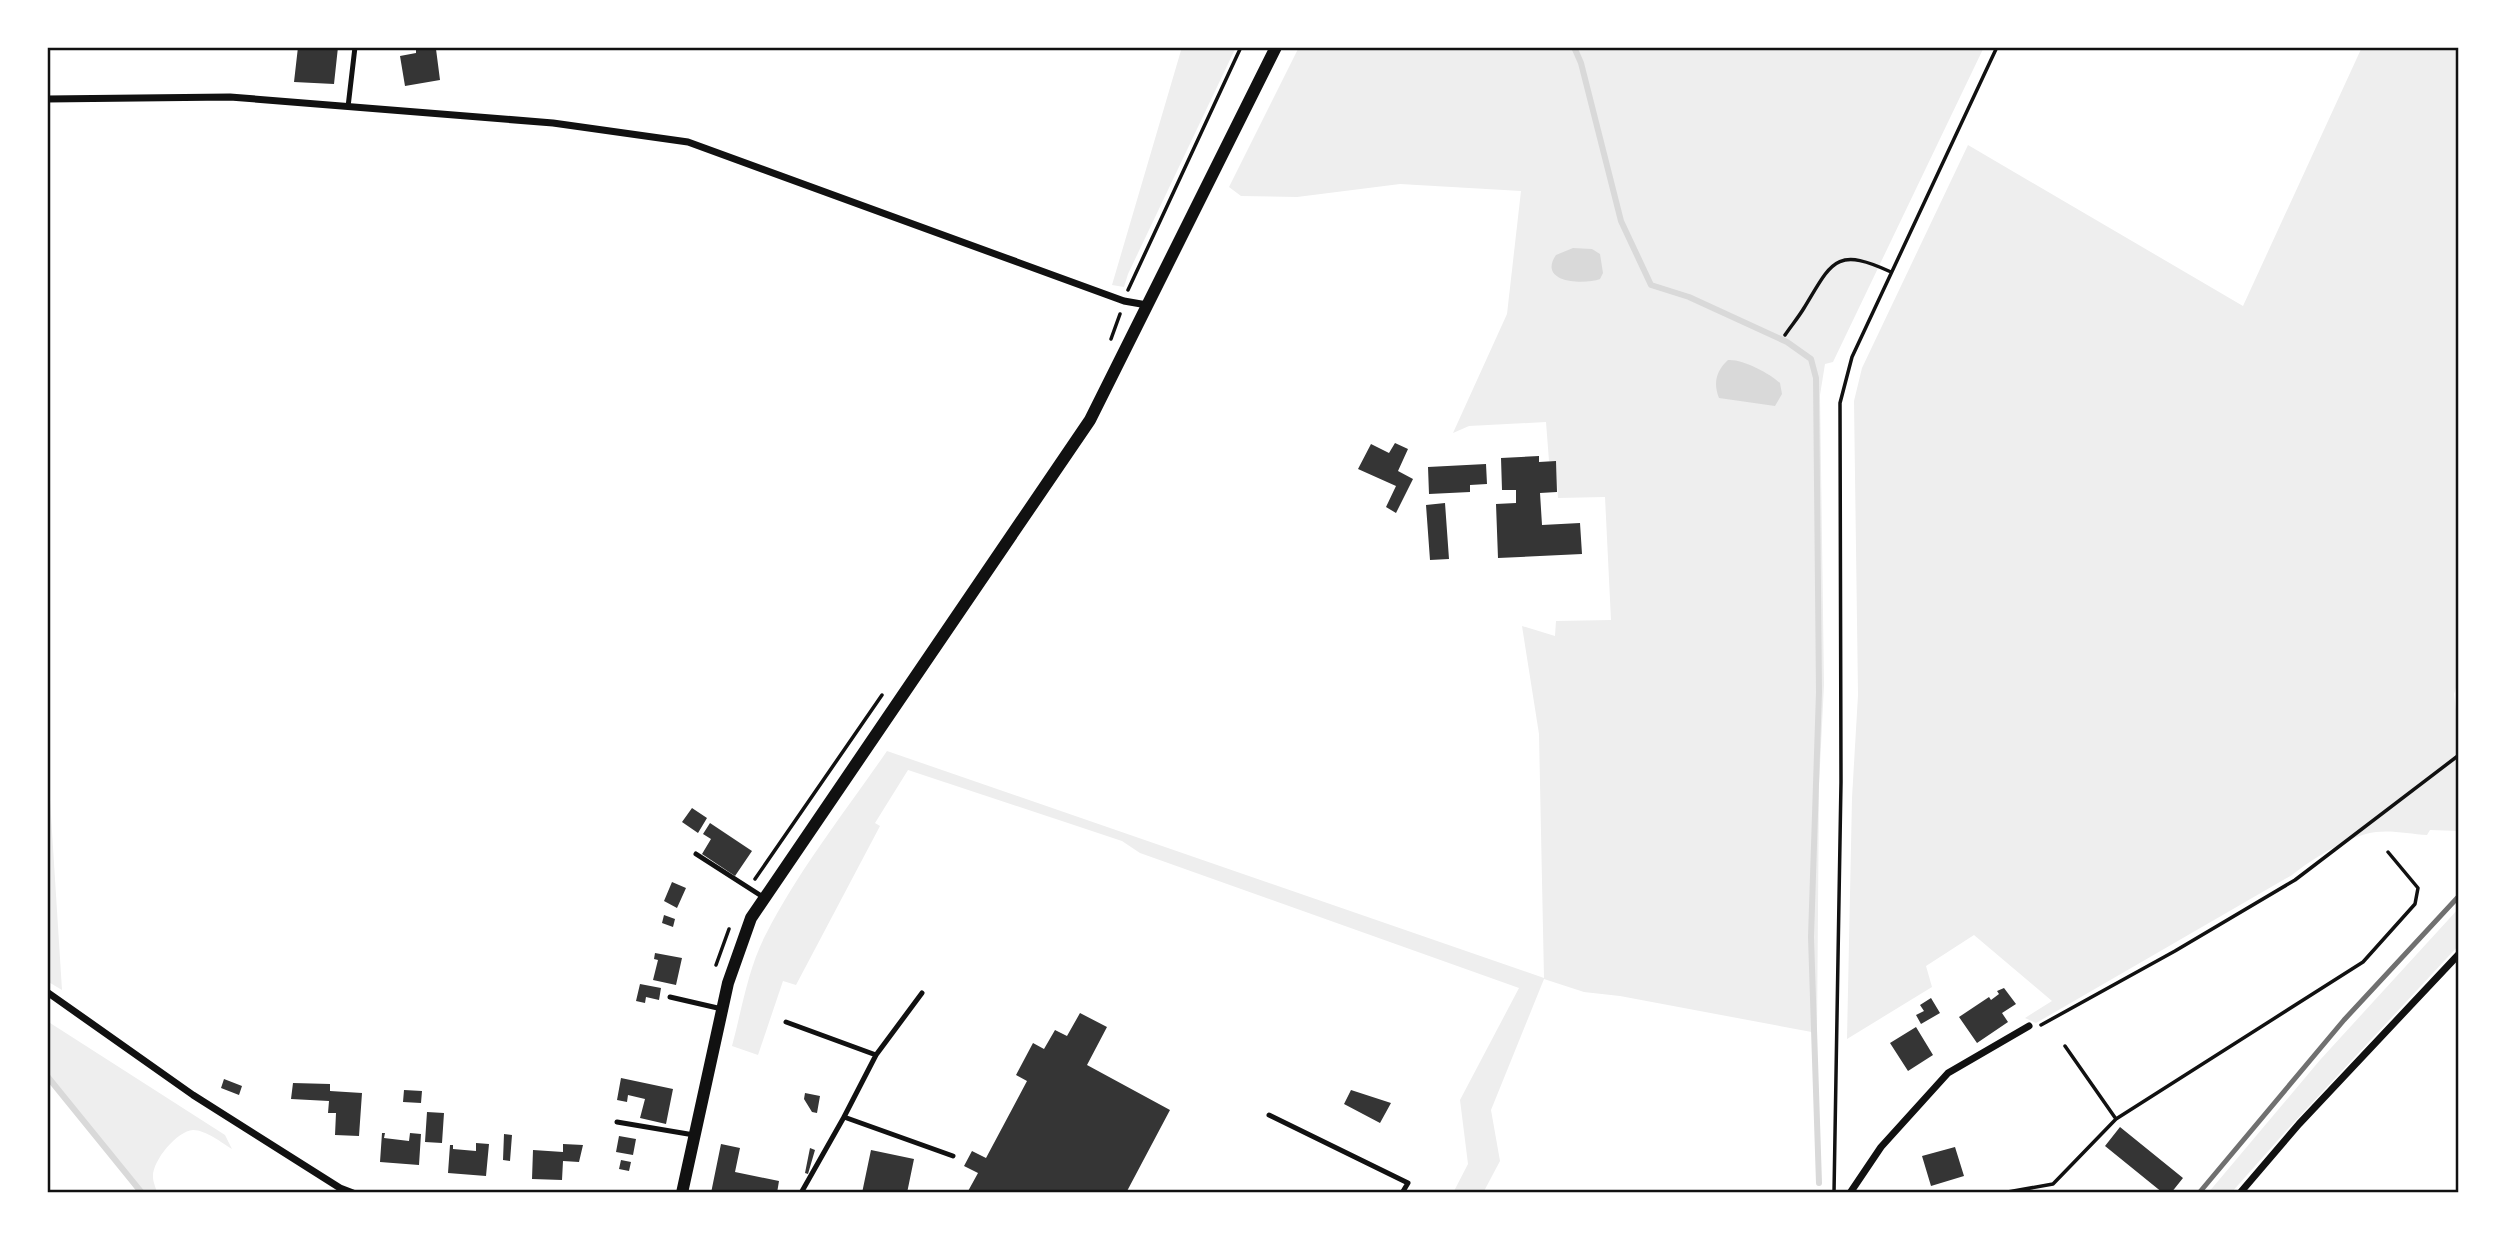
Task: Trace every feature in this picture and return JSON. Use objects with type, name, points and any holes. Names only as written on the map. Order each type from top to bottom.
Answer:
[{"type":"street","points":[[682,1193],[722,1009],[742,938],[763,897],[1090,420],[1276,47]]},
{"type":"street","points":[[47,99],[230,97],[553,123],[688,142],[1124,301],[1147,305]]},
{"type":"street","points":[[2240,1193],[2299,1124],[2459,954]]},
{"type":"street","points":[[47,992],[193,1095],[340,1188],[353,1193]]},
{"type":"street","points":[[1850,1193],[1881,1147],[1948,1073],[2029,1026]]},
{"type":"lane","points":[[348,107],[355,47]]},
{"type":"lane","points":[[696,855],[763,897]]},
{"type":"lane","points":[[801,1193],[876,1055],[922,993]]},
{"type":"lane","points":[[670,997],[722,1009]]},
{"type":"lane","points":[[786,1022],[876,1055]]},
{"type":"lane","points":[[1269,1115],[1408,1183],[1402,1193]]},
{"type":"lane","points":[[844,1117],[953,1156]]},
{"type":"lane","points":[[617,1122],[694,1135]]},
{"type":"path","points":[[1110,341],[1132,277],[1241,47]]},
{"type":"path","points":[[1834,1193],[1841,782],[1840,403],[1852,356],[1997,47]]},
{"type":"path","points":[[1785,335],[1803,310],[1821,277],[1835,264],[1857,259],[1891,272]]},
{"type":"path","points":[[2029,1026],[2040,1026],[2051,1020],[2295,880],[2459,755]]},
{"type":"path","points":[[2002,1193],[2053,1184],[2116,1119],[2363,962],[2415,904],[2418,888],[2388,852]]},
{"type":"path","points":[[2065,1045],[2116,1119]]},
{"type":"shaded area","points":[[1182,47],[1236,47],[1124,287],[1112,285]]},
{"type":"shaded area","points":[[1299,47],[1984,47],[1833,362],[1825,364],[1820,395],[1824,685],[1819,785],[1817,1033],[1620,996],[1584,992],[1544,979],[1491,1110],[1500,1161],[1483,1193],[1453,1193],[1468,1164],[1460,1100],[1519,988],[1140,853],[1122,841],[908,770],[875,823],[880,826],[796,985],[783,981],[758,1055],[732,1046],[750,975],[766,934],[808,864],[887,751],[1544,978],[1539,734],[1522,626],[1555,636],[1556,621],[1611,620],[1605,497],[1558,498],[1556,462],[1549,461],[1546,422],[1469,426],[1453,433],[1507,314],[1521,191],[1400,184],[1297,197],[1241,196],[1229,187]]},
{"type":"shaded area","points":[[2362,47],[2459,47],[2459,678],[2454,694],[2456,710],[2459,711],[2459,831],[2430,830],[2427,835],[2376,832],[2343,843],[2036,1023],[2025,1018],[2052,1001],[1974,935],[1926,966],[1932,987],[1847,1039],[1852,798],[1858,695],[1854,401],[1862,368],[1968,145],[2243,306]]},
{"type":"shaded area","points":[[1573,248],[1592,249],[1600,254],[1603,273],[1600,279],[1584,282],[1565,280],[1557,276],[1552,264],[1556,255]]},
{"type":"shaded area","points":[[1728,360],[1756,367],[1780,383],[1782,394],[1775,406],[1719,398],[1717,378]]},
{"type":"shaded area","points":[[48,768],[62,990],[47,981]]},
{"type":"shaded area","points":[[2459,908],[2459,945],[2231,1193],[2208,1193],[2320,1060]]},
{"type":"shaded area","points":[[47,1021],[225,1135],[232,1149],[203,1132],[187,1132],[173,1141],[157,1163],[153,1177],[157,1193],[138,1193],[47,1075]]},
{"type":"building","points":[[298,47],[338,47],[334,84],[294,82]]},
{"type":"building","points":[[416,47],[436,49],[440,80],[405,86],[400,56],[416,53]]},
{"type":"building","points":[[1395,443],[1408,449],[1398,471],[1413,479],[1396,513],[1386,507],[1396,486],[1358,469],[1371,444],[1389,453]]},
{"type":"building","points":[[1539,456],[1539,462],[1556,461],[1557,492],[1540,493],[1542,525],[1580,523],[1582,554],[1498,558],[1496,504],[1516,503],[1516,490],[1502,490],[1501,458]]},
{"type":"building","points":[[1486,464],[1487,484],[1470,485],[1470,492],[1429,494],[1428,467]]},
{"type":"building","points":[[1445,503],[1449,559],[1430,560],[1426,505]]},
{"type":"building","points":[[692,808],[707,818],[698,833],[682,822]]},
{"type":"building","points":[[710,823],[752,851],[735,876],[702,854],[711,839],[703,834]]},
{"type":"building","points":[[672,882],[686,888],[677,908],[664,901]]},
{"type":"building","points":[[664,915],[675,919],[673,927],[662,923]]},
{"type":"building","points":[[655,953],[682,958],[676,985],[653,980],[658,960],[654,959]]},
{"type":"building","points":[[640,984],[661,988],[659,1000],[646,997],[645,1003],[636,1001]]},
{"type":"building","points":[[2004,988],[2016,1004],[2002,1013],[2008,1022],[1977,1043],[1959,1017],[1989,997],[1991,1000],[1999,994],[1997,991]]},
{"type":"building","points":[[1931,998],[1940,1013],[1921,1024],[1916,1015],[1924,1011],[1920,1005]]},
{"type":"building","points":[[1080,1013],[1107,1027],[1087,1065],[1170,1110],[1126,1193],[967,1193],[978,1173],[964,1166],[972,1151],[986,1158],[1027,1081],[1016,1075],[1033,1043],[1044,1049],[1055,1030],[1067,1036]]},
{"type":"building","points":[[1916,1027],[1933,1055],[1908,1071],[1890,1043]]},
{"type":"building","points":[[621,1078],[673,1089],[666,1124],[640,1118],[645,1099],[628,1095],[627,1102],[617,1100]]},
{"type":"building","points":[[224,1079],[242,1086],[239,1095],[221,1088]]},
{"type":"building","points":[[293,1083],[330,1084],[330,1091],[362,1093],[359,1136],[335,1135],[336,1113],[328,1113],[329,1101],[291,1099]]},
{"type":"building","points":[[404,1090],[422,1091],[421,1103],[403,1102]]},
{"type":"building","points":[[1351,1090],[1391,1103],[1380,1123],[1344,1104]]},
{"type":"building","points":[[805,1093],[820,1096],[817,1113],[812,1112],[804,1099]]},
{"type":"building","points":[[427,1112],[444,1113],[442,1143],[425,1142]]},
{"type":"building","points":[[2120,1127],[2183,1178],[2171,1193],[2163,1193],[2105,1146]]},
{"type":"building","points":[[382,1133],[385,1133],[384,1138],[409,1141],[410,1133],[421,1134],[419,1165],[380,1162]]},
{"type":"building","points":[[504,1134],[512,1135],[510,1161],[503,1160]]},
{"type":"building","points":[[619,1136],[636,1139],[633,1155],[616,1152]]},
{"type":"building","points":[[476,1143],[489,1144],[486,1176],[448,1173],[450,1145],[453,1145],[453,1149],[476,1151]]},
{"type":"building","points":[[563,1144],[583,1145],[579,1162],[563,1161],[562,1180],[532,1179],[533,1150],[563,1152]]},
{"type":"building","points":[[721,1144],[740,1148],[735,1172],[779,1181],[777,1193],[711,1193]]},
{"type":"building","points":[[1955,1147],[1964,1176],[1931,1186],[1922,1156]]},
{"type":"building","points":[[810,1148],[815,1150],[808,1174],[805,1173]]},
{"type":"building","points":[[871,1150],[914,1159],[907,1193],[862,1193]]},
{"type":"building","points":[[621,1160],[631,1162],[629,1171],[619,1169]]},
{"type":"waterway","points":[[1574,47],[1581,63],[1621,221],[1651,285],[1689,297],[1787,342],[1811,359],[1816,378],[1819,692],[1811,937],[1819,1183]]},
{"type":"waterway","points":[[47,1076],[142,1193]]},
{"type":"railway","points":[[2199,1193],[2344,1020],[2459,896]]}]
